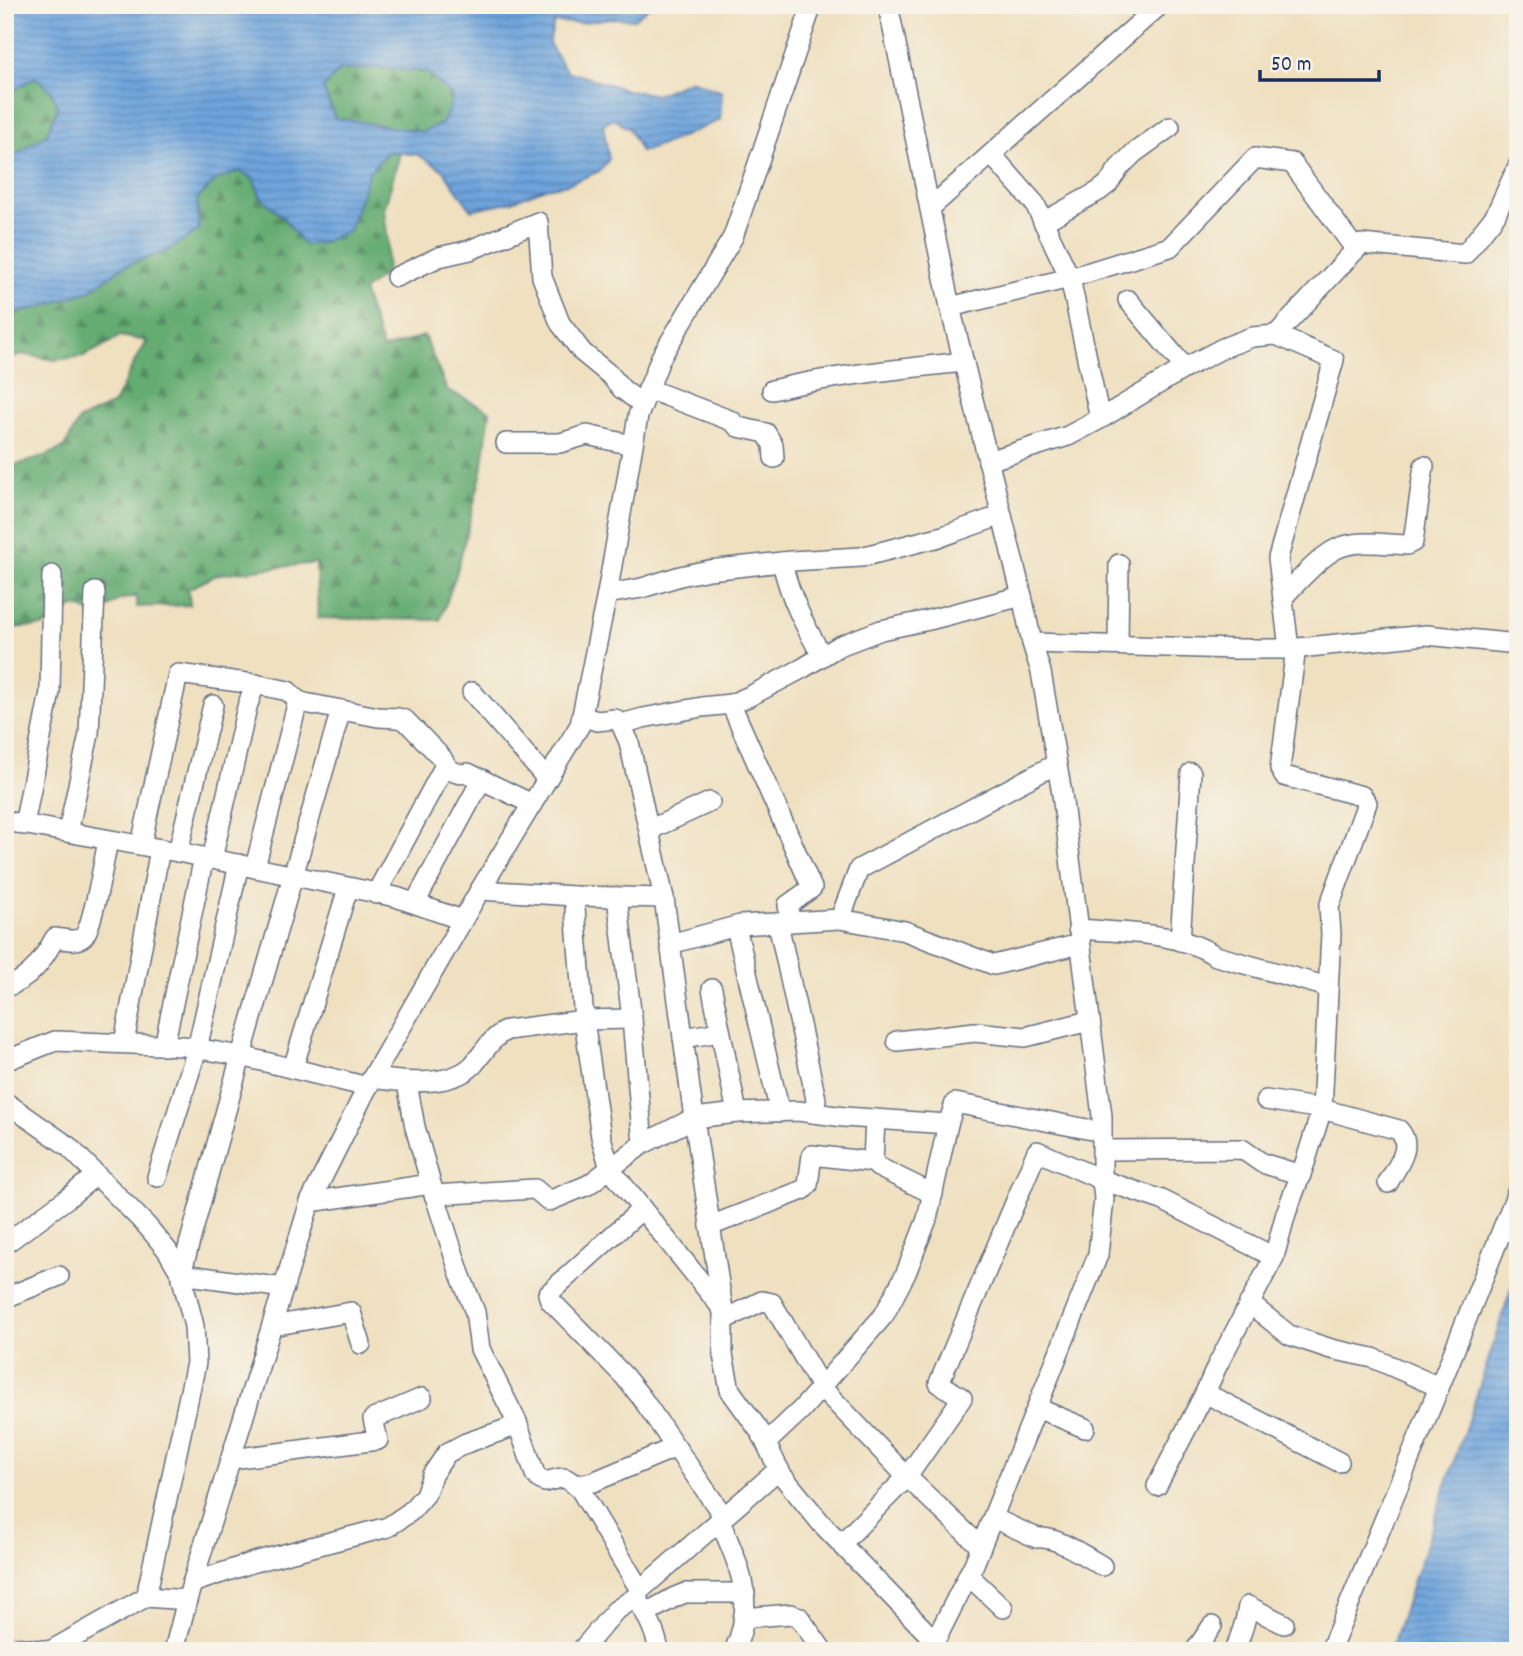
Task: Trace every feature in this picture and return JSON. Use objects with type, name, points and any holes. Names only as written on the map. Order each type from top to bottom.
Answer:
[{"type":"street","points":[[174,1651],[310,1202],[370,1082],[462,920],[580,725],[607,594],[638,416],[661,357],[733,237],[812,5]]},
{"type":"street","points":[[582,716],[597,721],[615,719],[621,724],[629,742],[664,898],[723,1315],[723,1356],[730,1390],[761,1433],[779,1469],[821,1523],[932,1646],[981,1547],[1098,1255],[1104,1199],[1102,1116],[1056,764],[1041,671],[950,307],[888,5]]},
{"type":"street","points":[[930,208],[1160,5]]},
{"type":"street","points":[[1043,222],[1099,191],[1134,153],[1170,127]]},
{"type":"street","points":[[992,155],[1035,204],[1070,278],[1100,419]]},
{"type":"street","points":[[950,307],[1070,278],[1170,247],[1255,158],[1292,163],[1356,250]]},
{"type":"street","points":[[1276,335],[1360,244],[1465,254],[1495,216],[1518,166]]},
{"type":"street","points":[[396,276],[439,257],[470,250],[538,222],[542,277],[547,295],[560,323],[582,352],[610,375],[622,389],[732,421],[738,427],[766,433],[773,444],[774,458]]},
{"type":"street","points":[[1128,300],[1185,368]]},
{"type":"street","points":[[988,461],[1068,436],[1185,368],[1223,348],[1252,337],[1276,335],[1334,360],[1278,558],[1292,649],[1280,769],[1284,776],[1362,796],[1367,803],[1329,907],[1331,934],[1322,1109],[1286,1213],[1274,1257],[1157,1486]]},
{"type":"street","points":[[772,390],[809,381],[964,362]]},
{"type":"street","points":[[506,443],[560,443],[587,435],[632,445]]},
{"type":"street","points":[[1283,597],[1336,549],[1356,544],[1407,545],[1413,542],[1424,466]]},
{"type":"street","points":[[607,594],[642,588],[709,570],[862,557],[943,536],[1002,515]]},
{"type":"street","points":[[782,562],[787,586],[822,656]]},
{"type":"street","points":[[1118,645],[1119,564]]},
{"type":"street","points":[[52,575],[50,692],[15,823],[208,858],[396,897],[462,920]]},
{"type":"street","points":[[68,832],[89,734],[95,592]]},
{"type":"street","points":[[621,724],[655,715],[731,704],[839,646],[881,629],[929,620],[1022,596]]},
{"type":"street","points":[[1032,643],[1292,649],[1426,635],[1518,644]]},
{"type":"street","points":[[141,845],[177,674],[255,684],[288,691],[298,701],[405,720],[451,771],[461,774],[468,772],[532,804]]},
{"type":"street","points":[[164,1046],[208,858],[255,684]]},
{"type":"street","points":[[472,692],[547,779]]},
{"type":"street","points":[[157,1177],[298,701]]},
{"type":"street","points":[[731,704],[812,888],[788,905],[784,923],[817,1099],[814,1113]]},
{"type":"street","points":[[124,1043],[169,851],[213,705]]},
{"type":"street","points":[[181,1274],[341,710]]},
{"type":"street","points":[[840,919],[859,869],[1056,764]]},
{"type":"street","points":[[376,894],[445,765]]},
{"type":"street","points":[[1180,941],[1191,773]]},
{"type":"street","points":[[415,903],[482,779]]},
{"type":"street","points":[[649,830],[710,802]]},
{"type":"street","points":[[5,987],[13,985],[33,971],[55,938],[75,941],[86,934],[108,840]]},
{"type":"street","points":[[293,1068],[348,888]]},
{"type":"street","points":[[480,890],[664,898]]},
{"type":"street","points":[[574,896],[584,1020],[601,1137],[610,1169],[723,1315]]},
{"type":"street","points":[[617,897],[643,1144]]},
{"type":"street","points":[[670,944],[736,927],[840,919],[905,931],[994,965],[1079,936],[1161,936],[1200,946],[1216,956],[1328,987]]},
{"type":"street","points":[[736,927],[780,1112]]},
{"type":"street","points":[[712,989],[737,1114]]},
{"type":"street","points":[[5,1060],[55,1041],[124,1043],[241,1055],[370,1082],[407,1083],[449,1079],[470,1068],[498,1035],[507,1030],[584,1020],[632,1020]]},
{"type":"street","points":[[897,1041],[975,1032],[1025,1037],[1089,1021]]},
{"type":"street","points":[[683,1038],[720,1032]]},
{"type":"street","points":[[407,1083],[415,1127],[433,1190],[475,1312],[480,1349],[517,1422],[531,1464],[539,1479],[545,1482],[566,1478],[580,1489],[641,1600],[659,1651]]},
{"type":"street","points":[[1266,1100],[1322,1109],[1399,1130],[1406,1137],[1406,1149],[1388,1183]]},
{"type":"street","points":[[5,1102],[68,1146],[147,1226],[167,1250],[181,1274],[194,1326],[196,1363],[146,1597]]},
{"type":"street","points":[[766,1443],[802,1409],[884,1315],[906,1273],[927,1219],[955,1103],[1102,1141],[1242,1149],[1262,1163],[1301,1175]]},
{"type":"street","points":[[310,1202],[433,1190],[535,1189],[550,1201],[588,1185],[643,1144],[694,1118],[798,1111],[948,1124]]},
{"type":"street","points":[[873,1162],[876,1119]]},
{"type":"street","points":[[841,1544],[907,1477],[962,1398],[939,1382],[1037,1152],[1102,1180],[1162,1200],[1274,1257]]},
{"type":"street","points":[[710,1226],[803,1190],[808,1185],[813,1156],[873,1162],[933,1194]]},
{"type":"street","points":[[5,1244],[96,1175]]},
{"type":"street","points":[[1330,1651],[1518,1190]]},
{"type":"street","points":[[642,1209],[548,1294],[550,1300],[624,1376],[676,1447],[722,1519],[746,1600],[734,1651]]},
{"type":"street","points":[[181,1274],[284,1288]]},
{"type":"street","points":[[5,1298],[59,1276]]},
{"type":"street","points":[[723,1315],[762,1301],[772,1303],[821,1387],[907,1477],[981,1547]]},
{"type":"street","points":[[1250,1303],[1289,1335],[1331,1349],[1373,1358],[1439,1387]]},
{"type":"street","points":[[272,1326],[351,1312],[361,1344]]},
{"type":"street","points":[[1205,1393],[1339,1462]]},
{"type":"street","points":[[231,1459],[378,1440],[373,1419],[422,1398]]},
{"type":"street","points":[[1037,1408],[1085,1428]]},
{"type":"street","points":[[5,1646],[49,1651],[146,1597],[190,1591],[254,1562],[388,1527],[410,1512],[425,1495],[432,1475],[447,1453],[466,1443],[507,1429],[517,1422]]},
{"type":"street","points":[[575,1485],[593,1482],[676,1447]]},
{"type":"street","points":[[641,1600],[722,1519],[779,1469]]},
{"type":"street","points":[[993,1518],[1037,1538],[1054,1540],[1102,1566]]},
{"type":"street","points":[[968,1575],[1003,1608]]},
{"type":"street","points":[[581,1651],[615,1611],[641,1600],[675,1597],[685,1593],[745,1593]]},
{"type":"street","points":[[1234,1651],[1247,1619],[1248,1606],[1284,1624]]},
{"type":"street","points":[[743,1618],[791,1614],[799,1617],[823,1651]]},
{"type":"street","points":[[1195,1651],[1212,1626]]},
{"type":"green space","points":[[385,68],[427,72],[454,97],[443,123],[422,132],[335,118],[323,88],[340,70]]},
{"type":"green space","points":[[35,77],[51,90],[58,108],[47,134],[5,162],[5,96]]},
{"type":"green space","points":[[388,151],[400,153],[384,210],[388,243],[386,273],[363,291],[383,349],[424,336],[447,390],[490,411],[482,471],[456,575],[440,620],[318,618],[316,563],[219,574],[188,589],[190,605],[137,607],[136,596],[119,600],[96,615],[76,606],[44,626],[5,628],[5,468],[64,448],[79,420],[114,404],[147,341],[120,336],[84,356],[55,360],[21,354],[5,362],[5,316],[89,291],[124,266],[167,251],[197,199],[216,180],[239,171],[253,178],[261,197],[282,216],[304,244],[320,243],[348,232],[369,172]]},
{"type":"water","points":[[5,5],[646,5],[648,8],[634,19],[554,22],[549,43],[566,71],[627,90],[656,95],[691,80],[722,92],[720,120],[641,152],[629,129],[614,119],[603,124],[609,159],[600,171],[513,201],[471,210],[443,170],[418,155],[388,151],[369,172],[348,232],[320,243],[304,245],[282,216],[261,197],[253,178],[239,171],[216,180],[197,199],[199,230],[167,251],[124,266],[89,291],[5,316],[5,162],[47,134],[58,108],[51,90],[35,77],[5,96]],"holes":[[[385,68],[427,72],[453,97],[443,123],[422,132],[335,118],[323,88],[340,70]]]},
{"type":"water","points":[[1518,1267],[1518,1651],[1390,1651],[1485,1370]]}]
